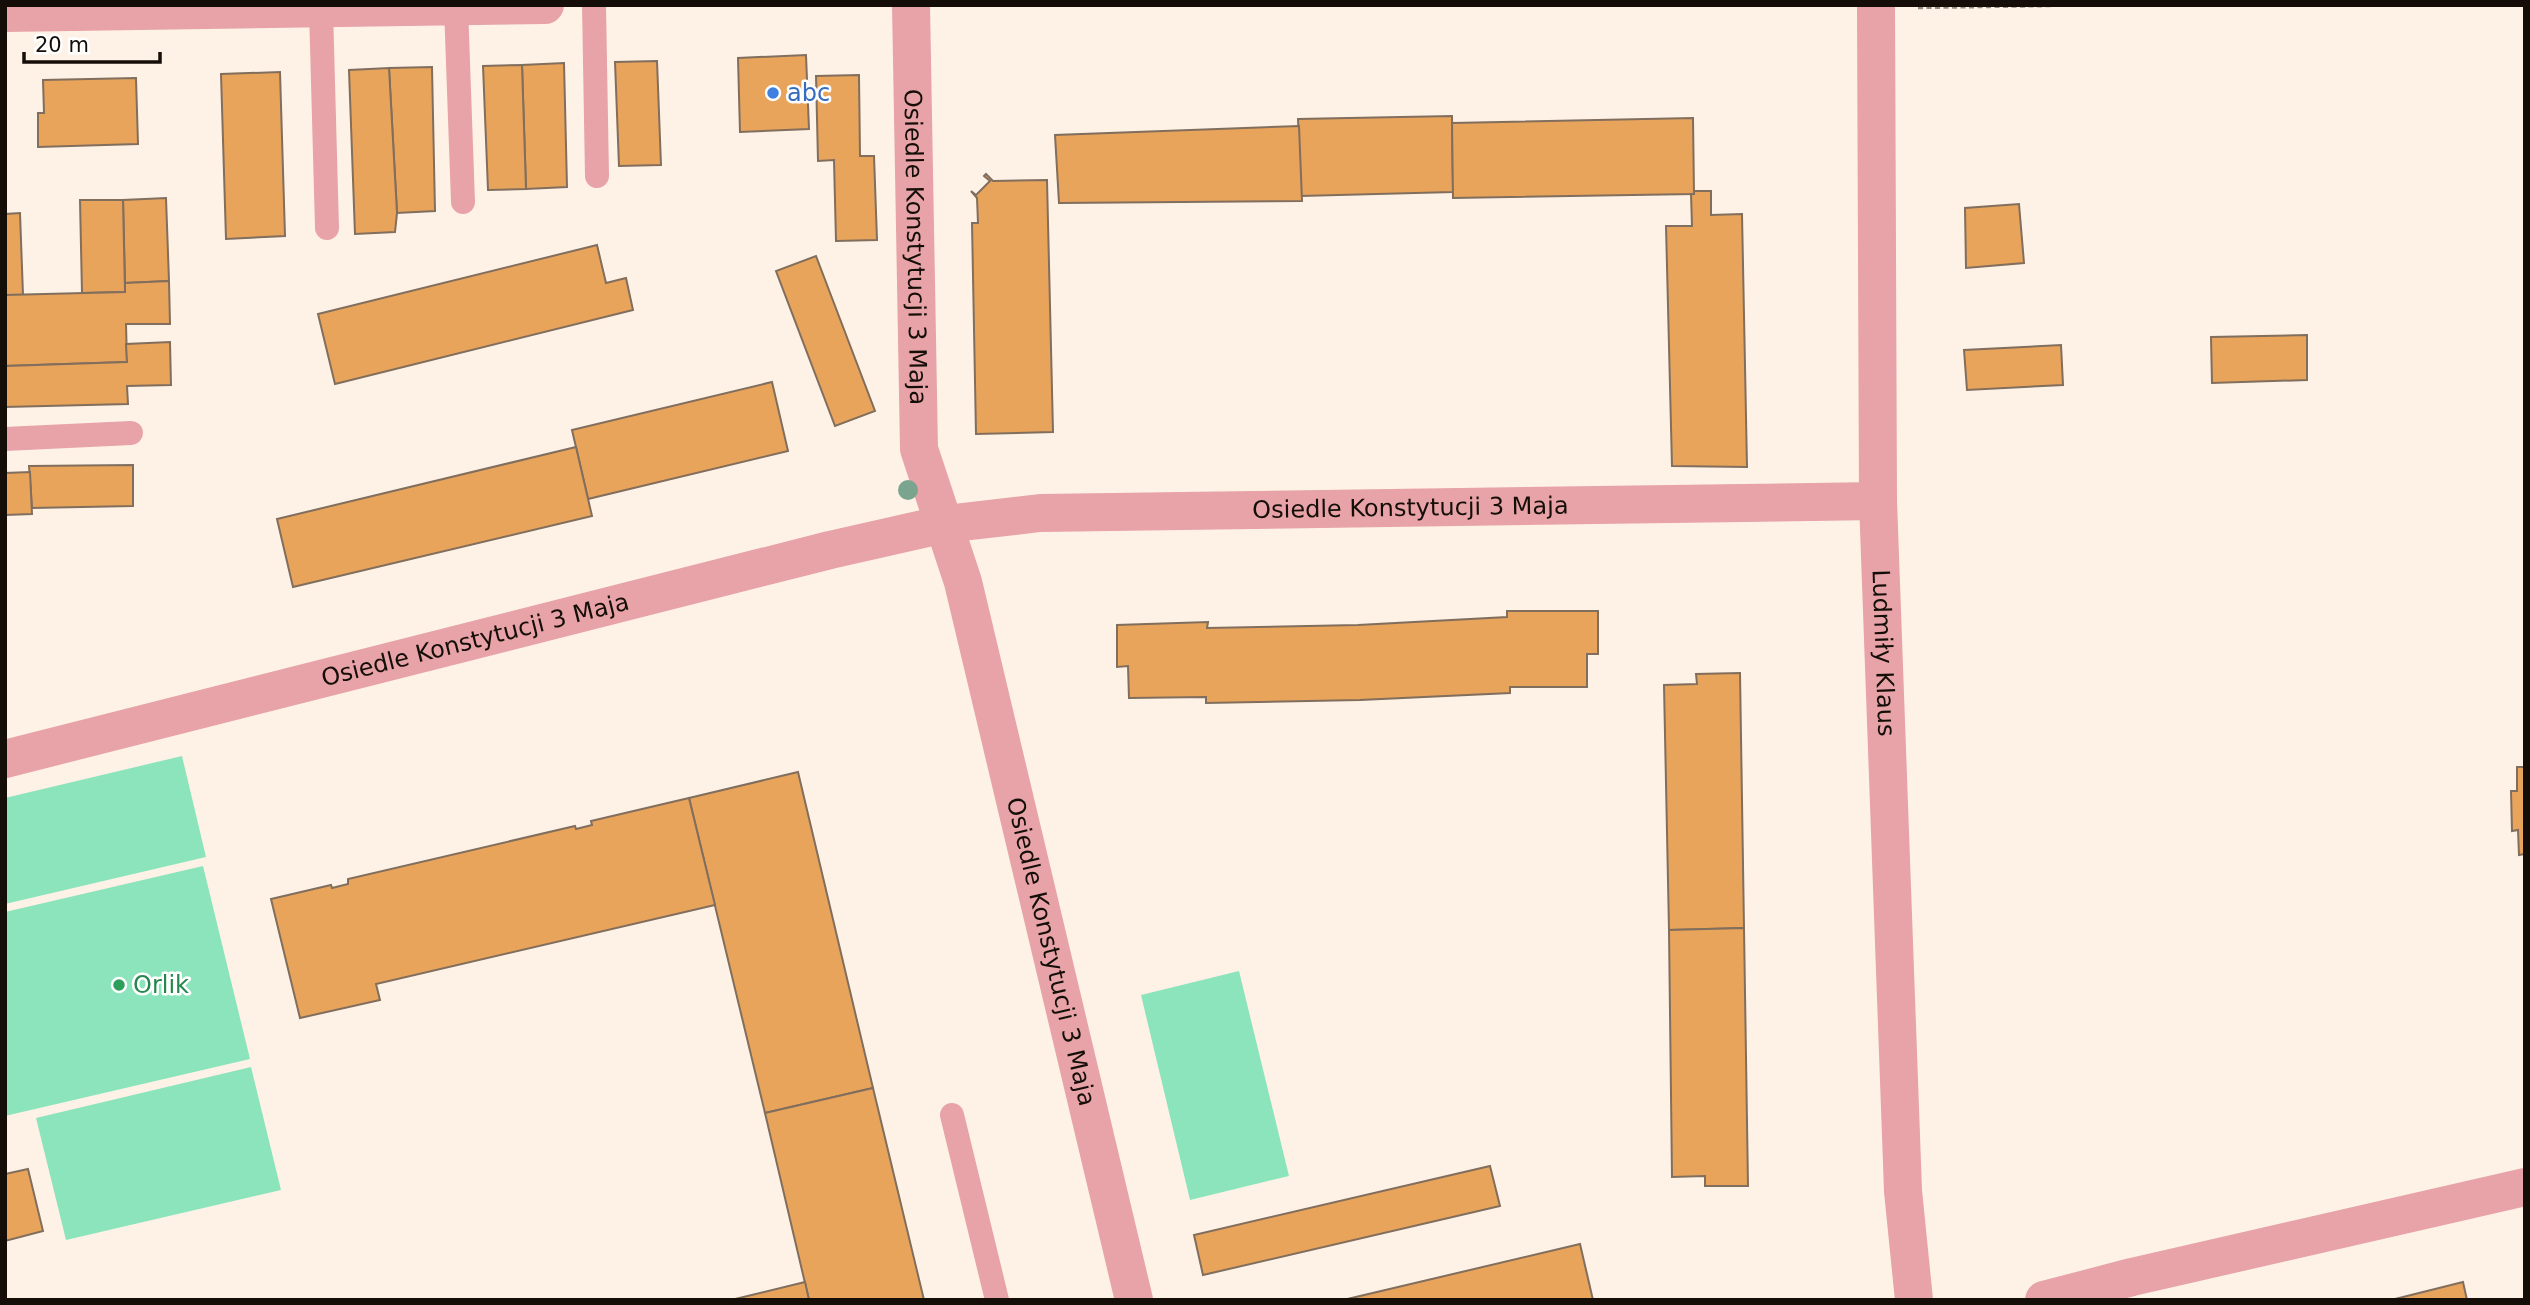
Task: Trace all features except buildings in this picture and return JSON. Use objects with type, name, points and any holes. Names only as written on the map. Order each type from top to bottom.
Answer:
[{"type":"street","points":[[5,13],[545,5]]},
{"type":"street","name":"Osiedle Konstytucji 3 Maja","points":[[911,5],[919,449],[963,582],[1134,1300]]},
{"type":"street","name":"Ludmiły Klaus","points":[[1875,7],[1878,500],[1903,1191],[1913,1300]]},
{"type":"street","name":"Osiedle Konstytucji 3 Maja","points":[[5,759],[830,550],[945,524],[1054,513],[1878,500]]},
{"type":"street","points":[[2044,1300],[2132,1277],[2525,1187]]},
{"type":"lane","points":[[594,5],[597,176]]},
{"type":"lane","points":[[456,7],[463,202]]},
{"type":"lane","points":[[321,9],[327,228]]},
{"type":"lane","points":[[5,439],[131,433]]},
{"type":"lane","points":[[952,1115],[997,1300]]},
{"type":"path","points":[[1875,7],[2053,5]]},
{"type":"green space","points":[[182,756],[206,857],[5,904],[5,798]]},
{"type":"green space","name":"Orlik","points":[[203,866],[250,1059],[5,1116],[5,912]]},
{"type":"green space","points":[[1239,971],[1289,1176],[1190,1200],[1141,995]]},
{"type":"green space","points":[[251,1067],[281,1190],[66,1240],[36,1118]]},
{"type":"place","name":"abc","points":[[773,93]]},
{"type":"place","name":"Orlik","points":[[119,985]]}]
